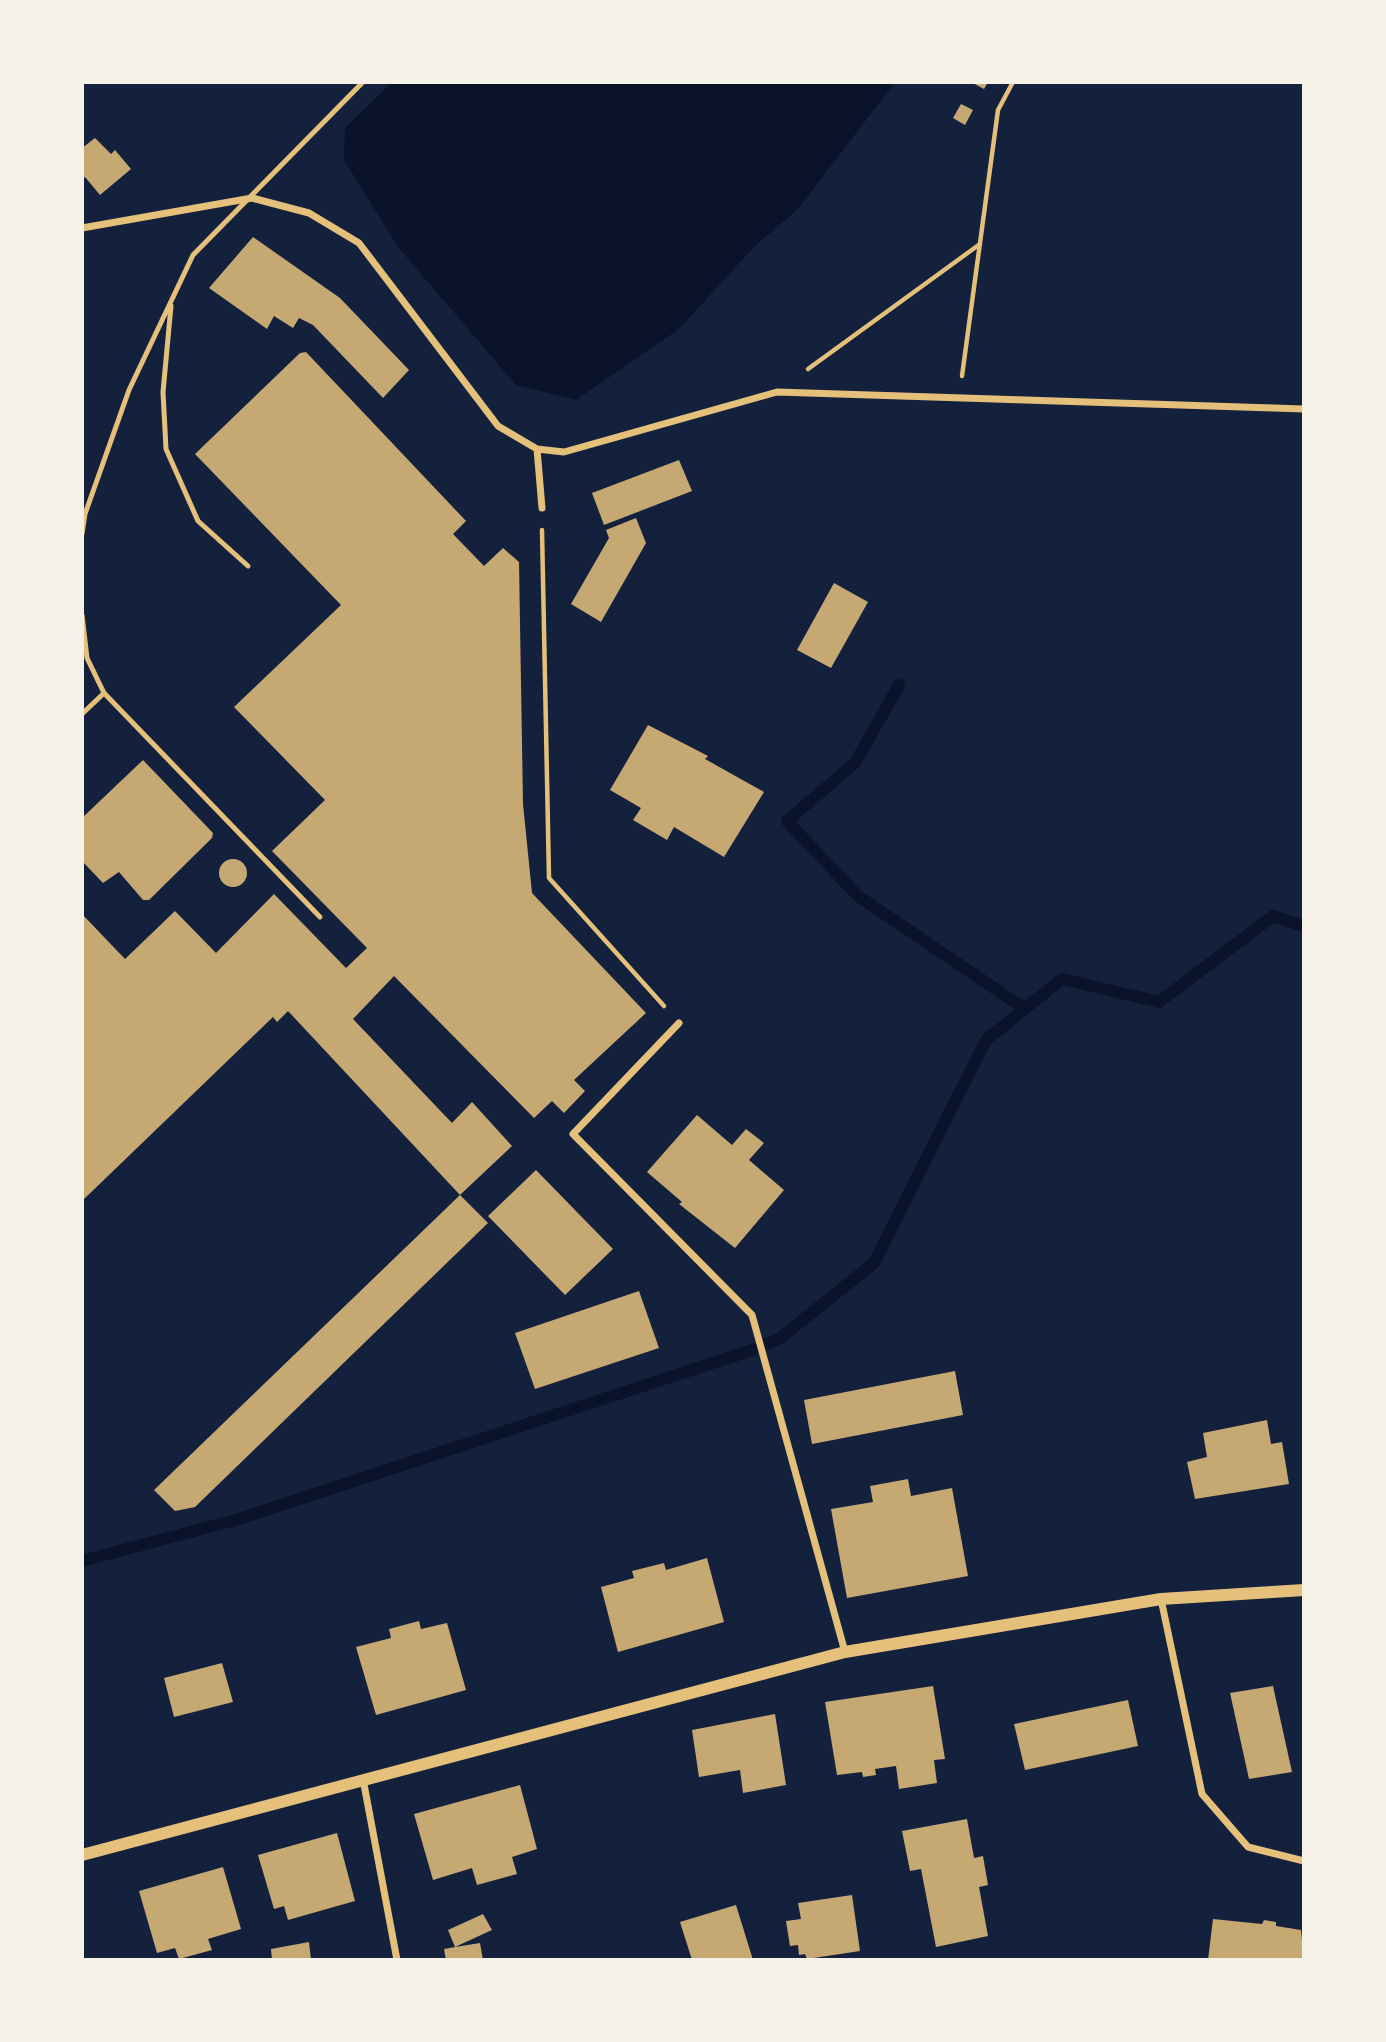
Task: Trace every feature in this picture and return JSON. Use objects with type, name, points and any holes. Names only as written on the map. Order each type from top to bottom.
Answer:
[{"type":"street","points":[[82,228],[252,198],[309,213],[359,243],[498,426],[537,449],[564,452],[776,392],[1304,409]]},
{"type":"street","points":[[537,449],[542,508]]},
{"type":"street","points":[[679,1023],[573,1134],[752,1315],[845,1652]]},
{"type":"street","points":[[82,1855],[363,1778],[845,1652],[1161,1599],[1304,1590]]},
{"type":"street","points":[[1161,1599],[1202,1794],[1248,1847],[1304,1861]]},
{"type":"street","points":[[363,1778],[397,1960]]},
{"type":"lane","points":[[82,534],[85,514],[129,390],[193,255],[218,227],[252,198],[363,82]]},
{"type":"lane","points":[[171,299],[163,393],[166,449],[198,521],[248,566]]},
{"type":"lane","points":[[82,615],[87,657],[104,693],[320,917]]},
{"type":"lane","points":[[82,714],[104,693]]},
{"type":"path","points":[[959,397],[999,110],[1013,82]]},
{"type":"path","points":[[776,392],[980,244]]},
{"type":"path","points":[[542,508],[549,878],[679,1023]]},
{"type":"water","points":[[392,82],[895,82],[799,208],[754,247],[679,329],[576,400],[516,385],[398,247],[344,160],[345,128]]},
{"type":"building","points":[[971,82],[988,82],[984,89]]},
{"type":"building","points":[[961,104],[973,110],[965,125],[953,118]]},
{"type":"building","points":[[95,138],[111,154],[115,150],[131,169],[100,195],[85,177],[82,180],[82,148]]},
{"type":"building","points":[[253,237],[340,298],[409,370],[383,398],[313,325],[299,318],[293,328],[274,316],[267,329],[209,288]]},
{"type":"building","points":[[306,352],[466,521],[453,534],[484,566],[503,548],[519,562],[523,804],[532,893],[646,1013],[574,1080],[585,1091],[564,1113],[552,1101],[534,1118],[394,976],[353,1019],[452,1123],[472,1102],[512,1146],[460,1195],[288,1011],[277,1022],[273,1017],[82,1201],[82,914],[125,959],[175,911],[216,953],[274,894],[346,968],[367,948],[272,851],[325,800],[234,707],[341,605],[195,454],[300,353]]},
{"type":"building","points":[[679,460],[692,491],[604,525],[592,493]]},
{"type":"building","points":[[636,518],[646,543],[601,622],[571,604],[609,538],[606,530]]},
{"type":"building","points":[[834,583],[868,602],[831,668],[797,650]]},
{"type":"building","points":[[648,725],[708,756],[705,759],[764,792],[724,857],[674,827],[667,840],[633,820],[641,808],[610,790]]},
{"type":"building","points":[[143,760],[213,833],[212,838],[149,900],[143,900],[119,872],[103,883],[82,861],[82,818]]},
{"type":"building","points":[[233,859],[243,863],[247,873],[243,883],[233,887],[223,883],[219,873],[223,863]]},
{"type":"building","points":[[697,1115],[732,1145],[746,1129],[764,1143],[749,1160],[784,1190],[735,1248],[679,1204],[682,1202],[647,1172]]},
{"type":"building","points":[[536,1170],[613,1249],[565,1295],[488,1216]]},
{"type":"building","points":[[460,1195],[488,1223],[195,1507],[175,1511],[154,1490]]},
{"type":"building","points":[[639,1291],[659,1348],[535,1389],[515,1333]]},
{"type":"building","points":[[955,1371],[963,1415],[812,1444],[804,1400]]},
{"type":"building","points":[[1267,1420],[1271,1444],[1282,1442],[1289,1484],[1195,1499],[1187,1462],[1207,1457],[1203,1433]]},
{"type":"building","points":[[908,1479],[911,1496],[952,1488],[968,1576],[847,1598],[831,1509],[873,1502],[870,1486]]},
{"type":"building","points":[[707,1558],[724,1622],[618,1652],[601,1587],[634,1578],[632,1571],[664,1563],[666,1570]]},
{"type":"building","points":[[419,1621],[421,1629],[447,1623],[466,1690],[376,1715],[356,1647],[391,1638],[389,1629]]},
{"type":"building","points":[[222,1663],[233,1702],[174,1717],[164,1678]]},
{"type":"building","points":[[933,1686],[945,1759],[934,1760],[937,1783],[899,1789],[896,1766],[875,1769],[876,1775],[863,1777],[862,1772],[837,1775],[825,1702]]},
{"type":"building","points":[[1273,1686],[1292,1772],[1249,1779],[1230,1693]]},
{"type":"building","points":[[1128,1700],[1138,1746],[1025,1770],[1014,1724]]},
{"type":"building","points":[[775,1714],[786,1785],[743,1793],[740,1770],[699,1777],[692,1730]]},
{"type":"building","points":[[520,1785],[537,1849],[512,1857],[517,1874],[477,1885],[472,1868],[433,1880],[414,1814]]},
{"type":"building","points":[[967,1819],[974,1858],[983,1856],[988,1885],[979,1887],[988,1936],[936,1947],[921,1869],[910,1871],[902,1831]]},
{"type":"building","points":[[337,1833],[355,1901],[288,1920],[284,1906],[274,1909],[258,1855]]},
{"type":"building","points":[[223,1867],[241,1929],[208,1939],[212,1950],[179,1959],[175,1948],[157,1953],[139,1891]]},
{"type":"building","points":[[852,1895],[860,1951],[807,1959],[805,1954],[799,1955],[798,1945],[790,1946],[786,1921],[801,1919],[798,1903]]},
{"type":"building","points":[[736,1905],[753,1960],[692,1960],[680,1922]]},
{"type":"building","points":[[483,1914],[492,1930],[455,1947],[448,1930]]},
{"type":"building","points":[[1213,1919],[1262,1924],[1264,1920],[1276,1922],[1276,1926],[1301,1930],[1304,1960],[1208,1960]]},
{"type":"building","points":[[309,1942],[311,1960],[272,1960],[271,1949]]},
{"type":"building","points":[[480,1943],[483,1960],[446,1960],[444,1949]]},
{"type":"waterway","points":[[899,685],[855,763],[787,821],[858,896],[1025,1009]]},
{"type":"waterway","points":[[767,1344],[779,1339],[874,1263],[986,1040],[1062,979],[1159,1002],[1273,916],[1304,926]]},
{"type":"waterway","points":[[82,1561],[239,1519],[755,1349]]}]
